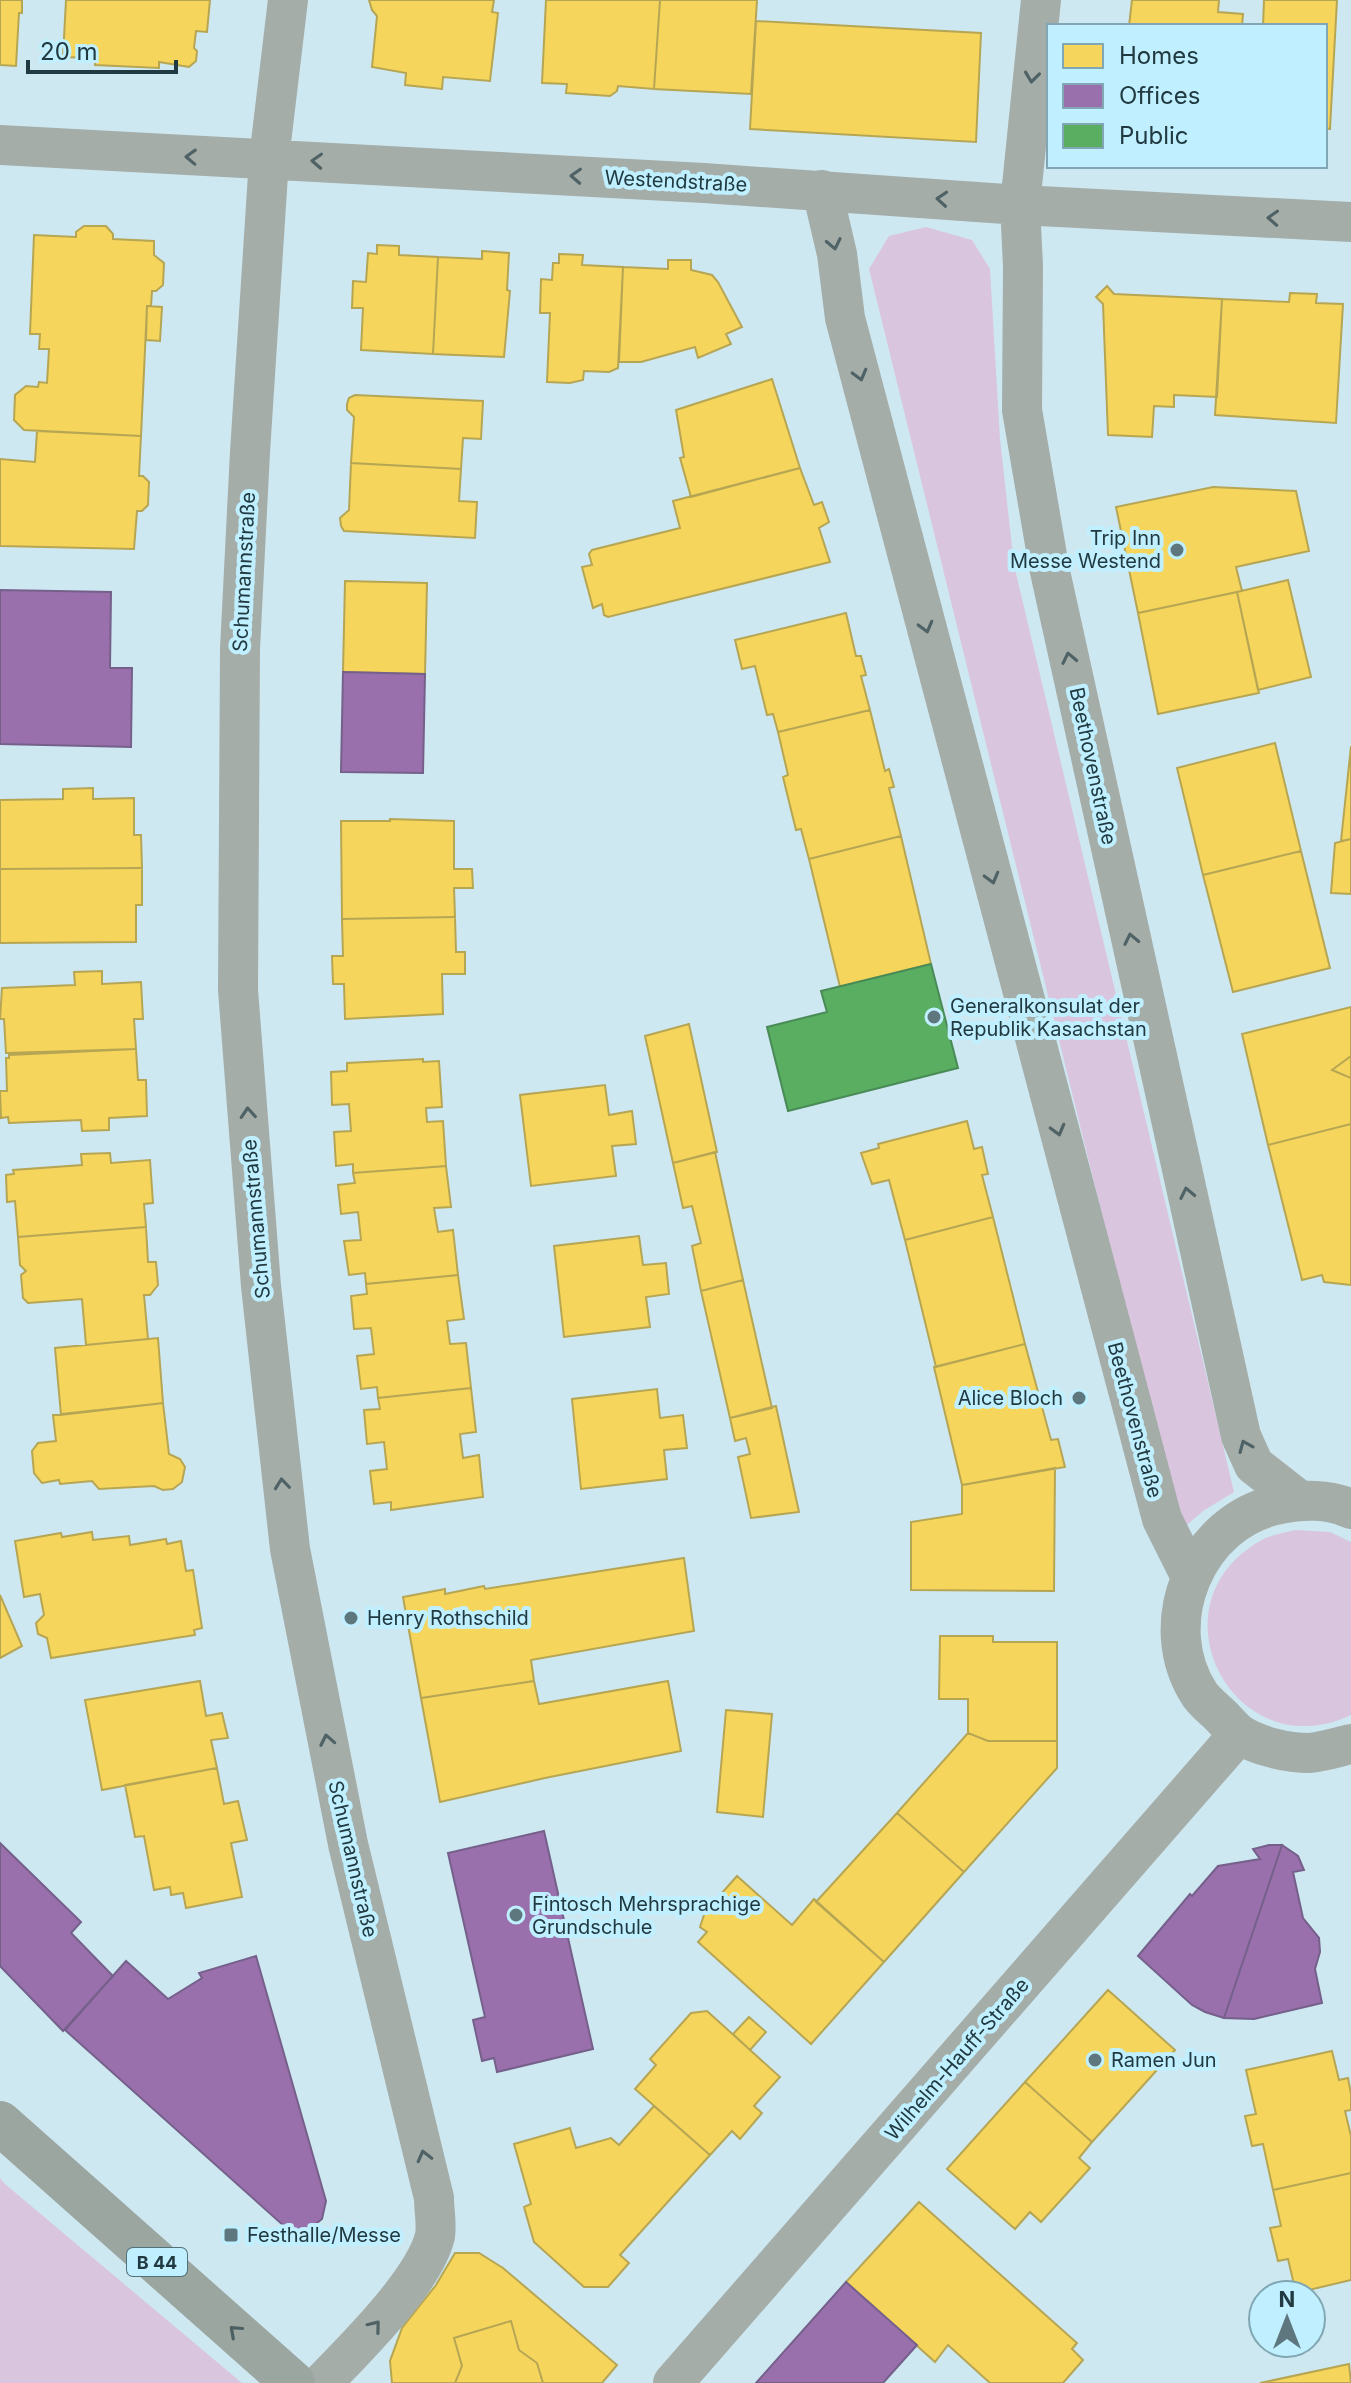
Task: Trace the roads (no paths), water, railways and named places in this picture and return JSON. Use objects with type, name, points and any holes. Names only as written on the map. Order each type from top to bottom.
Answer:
[{"type":"main road","name":"B 44","points":[[0,2123],[293,2383]]},
{"type":"street","name":"Schumannstraße","points":[[288,0],[269,159],[250,436],[240,665],[238,990],[261,1286],[292,1563],[348,1844],[434,2198],[435,2233],[425,2264],[369,2334],[322,2383]]},
{"type":"street","name":"Beethovenstraße","points":[[1041,0],[1020,205],[1023,266],[1022,410],[1049,567],[1241,1436],[1254,1465],[1299,1500]]},
{"type":"street","name":"Westendstraße","points":[[0,145],[1351,222]]},
{"type":"street","name":"Beethovenstraße","points":[[822,190],[837,254],[845,318],[1162,1519],[1190,1575]]},
{"type":"street","points":[[1351,1509],[1341,1504],[1299,1500],[1269,1506],[1241,1518],[1216,1537],[1190,1575],[1180,1616],[1184,1657],[1201,1695],[1239,1734],[1266,1746],[1309,1753],[1351,1745]]},
{"type":"street","name":"Wilhelm-Hauff-Straße","points":[[673,2383],[1239,1734]]},
{"type":"place","name":"Trip Inn Messe Westend","points":[[1177,550]]},
{"type":"place","name":"Generalkonsulat der Republik Kasachstan","points":[[934,1017]]},
{"type":"place","name":"Alice Bloch","points":[[1079,1398]]},
{"type":"place","name":"Henry Rothschild","points":[[351,1618]]},
{"type":"place","name":"Fintosch Mehrsprachige Grundschule","points":[[516,1915]]},
{"type":"place","name":"Ramen Jun","points":[[1095,2060]]},
{"type":"place","name":"Festhalle/Messe","points":[[231,2235]]}]
